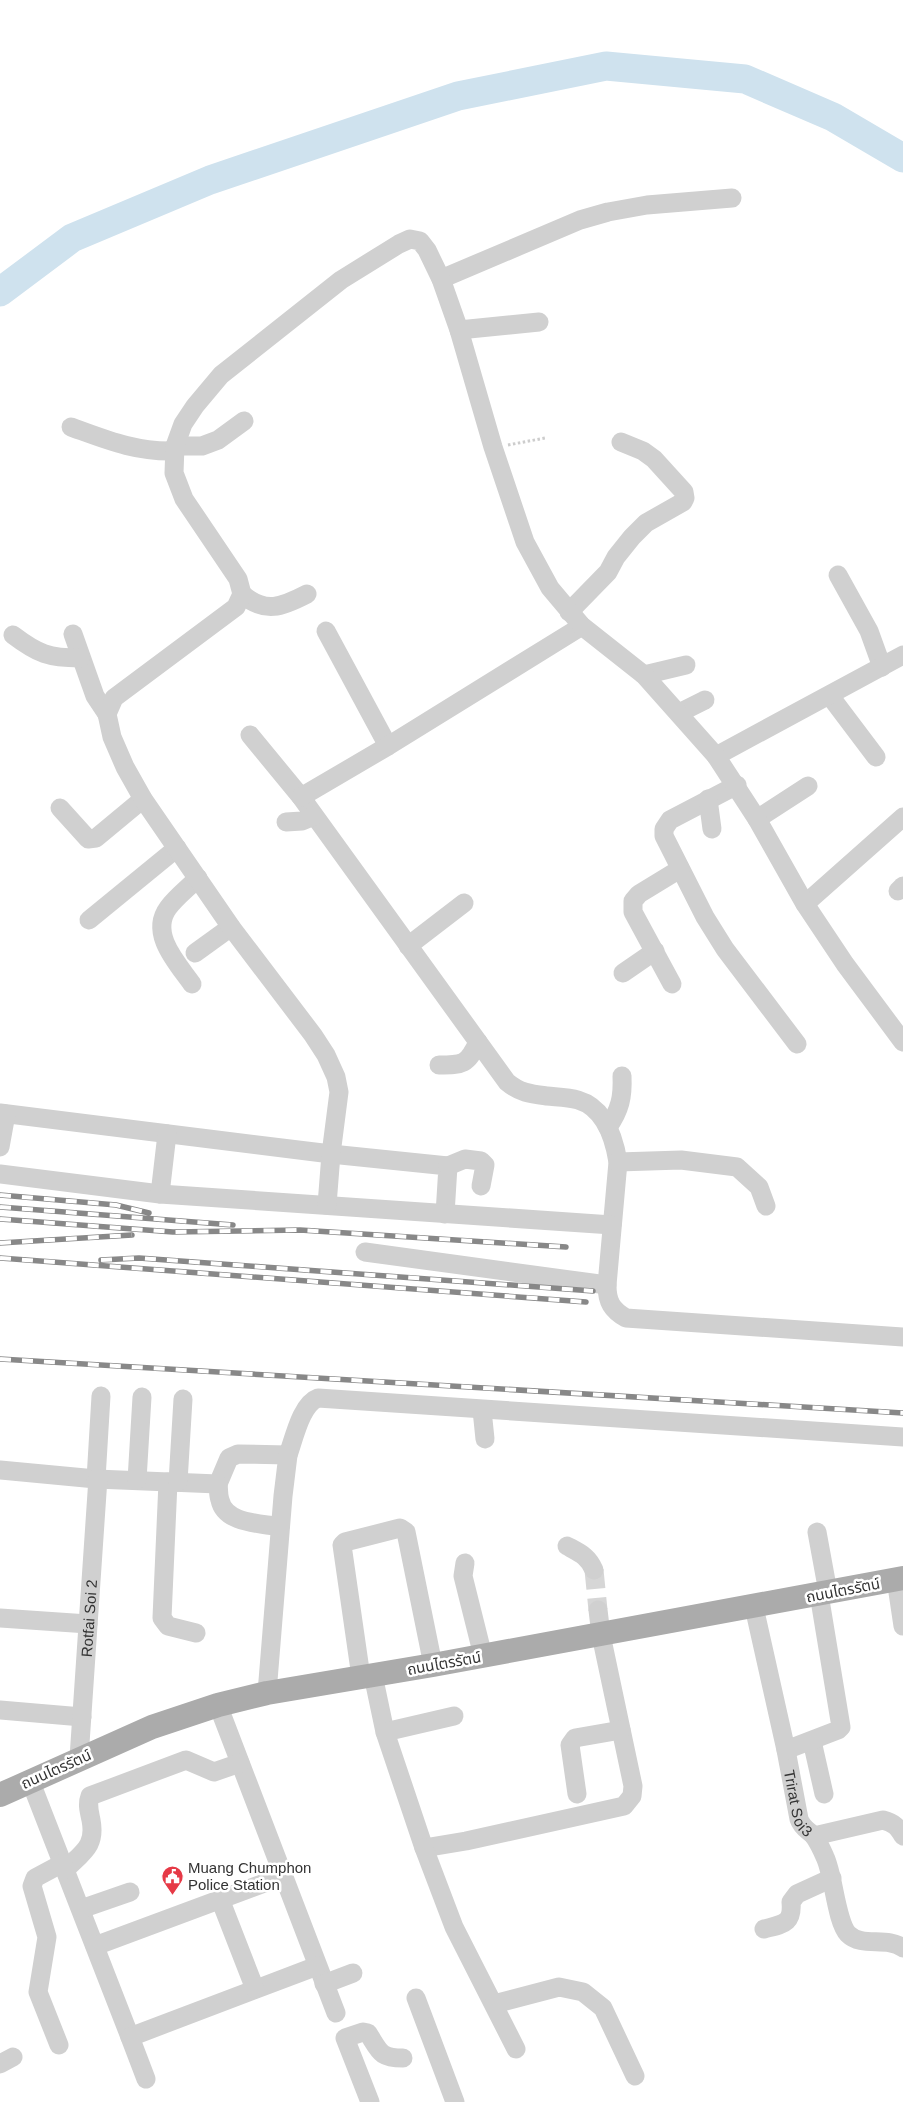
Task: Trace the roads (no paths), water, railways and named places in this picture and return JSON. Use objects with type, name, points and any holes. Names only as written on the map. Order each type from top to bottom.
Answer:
[{"type":"main road","name":"ถนนไตรรัตน์","points":[[0,1795],[79,1758],[152,1727],[218,1705],[267,1693],[601,1635],[900,1579]]},
{"type":"street","points":[[442,279],[580,220],[608,212],[648,205],[732,198]]},
{"type":"street","points":[[307,594],[284,606],[268,607],[251,602],[242,594],[238,579],[184,499],[174,473],[175,448],[183,424],[195,406],[222,375],[341,280],[399,244],[410,240],[420,241],[427,250],[442,279],[459,330],[492,447],[525,542],[550,588],[582,626],[644,675],[680,713],[716,756],[737,785],[804,904],[845,964],[903,1042]]},
{"type":"street","points":[[459,330],[539,322]]},
{"type":"street","points":[[72,427],[117,444],[152,452],[202,446],[218,440],[244,421]]},
{"type":"street","points":[[569,612],[608,572],[616,557],[646,523],[683,502],[685,498],[684,492],[654,459],[643,451],[621,442]]},
{"type":"street","points":[[838,575],[868,631],[882,667]]},
{"type":"street","points":[[107,714],[114,698],[236,607],[242,594]]},
{"type":"street","points":[[301,797],[388,746],[582,626]]},
{"type":"street","points":[[326,632],[388,746]]},
{"type":"street","points":[[73,634],[95,696],[107,714],[112,737],[125,768],[143,799],[232,927],[313,1035],[326,1055],[336,1077],[339,1092],[327,1205]]},
{"type":"street","points":[[13,635],[44,655],[60,658],[80,658]]},
{"type":"street","points":[[716,756],[903,655]]},
{"type":"street","points":[[644,675],[686,665]]},
{"type":"street","points":[[830,696],[876,757]]},
{"type":"street","points":[[680,713],[706,700]]},
{"type":"street","points":[[250,735],[301,797],[507,1082],[526,1094],[583,1102],[600,1115],[608,1126],[615,1145],[618,1162],[607,1285],[607,1297],[614,1311],[626,1318],[903,1336]]},
{"type":"street","points":[[737,785],[670,820],[664,829],[664,836],[705,918],[724,949],[797,1044]]},
{"type":"street","points":[[757,819],[808,786]]},
{"type":"street","points":[[60,808],[88,839],[96,838],[143,799]]},
{"type":"street","points":[[708,799],[712,829]]},
{"type":"street","points":[[286,822],[302,821],[314,816]]},
{"type":"street","points":[[804,904],[903,817]]},
{"type":"street","points":[[89,920],[177,848]]},
{"type":"street","points":[[672,984],[634,912],[633,901],[639,894],[680,869]]},
{"type":"street","points":[[192,984],[169,952],[162,937],[162,921],[167,909],[198,878]]},
{"type":"street","points":[[408,946],[464,903]]},
{"type":"street","points":[[195,953],[232,927]]},
{"type":"street","points":[[623,973],[655,951]]},
{"type":"street","points":[[439,1065],[460,1065],[467,1061],[478,1042]]},
{"type":"street","points":[[608,1126],[618,1112],[623,1095],[622,1076]]},
{"type":"street","points":[[0,1147],[3,1114],[331,1154],[448,1166],[465,1159],[481,1161],[484,1165],[482,1186]]},
{"type":"street","points":[[160,1194],[167,1134]]},
{"type":"street","points":[[618,1162],[681,1160],[737,1167],[759,1187],[766,1206]]},
{"type":"street","points":[[445,1214],[448,1166]]},
{"type":"street","points":[[0,1174],[160,1194],[612,1225]]},
{"type":"street","points":[[365,1252],[607,1285]]},
{"type":"street","name":"Rotfai Soi 2","points":[[79,1758],[97,1478],[100,1396]]},
{"type":"street","points":[[137,1480],[142,1397]]},
{"type":"street","points":[[267,1693],[280,1527],[288,1455],[306,1406],[312,1400],[318,1398],[903,1437]]},
{"type":"street","points":[[183,1399],[173,1482],[162,1618],[168,1626],[196,1633]]},
{"type":"street","points":[[482,1410],[485,1439]]},
{"type":"street","points":[[280,1527],[232,1517],[225,1511],[220,1502],[218,1484],[229,1458],[238,1454],[288,1455]]},
{"type":"street","points":[[0,1470],[97,1478],[218,1484]]},
{"type":"street","points":[[433,1665],[406,1532],[400,1528],[345,1542],[342,1545],[367,1676],[424,1848],[454,1927],[516,2050]]},
{"type":"street","points":[[786,1750],[812,1741],[841,1727],[817,1532]]},
{"type":"street","points":[[568,1546],[584,1554],[590,1560],[594,1570]]},
{"type":"street","points":[[465,1563],[463,1576],[483,1656]]},
{"type":"street","points":[[900,1579],[903,1626]]},
{"type":"street","name":"Trirat Soi3","points":[[754,1607],[786,1750],[799,1819],[802,1826],[814,1836],[825,1857],[842,1922],[848,1934],[858,1940],[884,1941],[903,1948]]},
{"type":"street","points":[[424,1848],[624,1806],[632,1796],[633,1786],[601,1635],[598,1610]]},
{"type":"street","points":[[0,1618],[88,1624]]},
{"type":"street","points":[[218,1705],[336,2013]]},
{"type":"street","points":[[0,1710],[82,1716]]},
{"type":"street","points":[[385,1732],[454,1716]]},
{"type":"street","points":[[578,1794],[570,1745],[575,1738],[621,1730]]},
{"type":"street","points":[[812,1741],[824,1794]]},
{"type":"street","points":[[59,2045],[38,1992],[46,1937],[32,1886],[35,1878],[64,1866],[87,1848],[92,1838],[93,1830],[88,1803],[90,1796],[186,1760],[214,1772],[240,1763]]},
{"type":"street","points":[[30,1780],[146,2078]]},
{"type":"street","points":[[814,1836],[883,1820],[891,1822],[898,1827],[903,1836]]},
{"type":"street","points":[[95,1946],[283,1876]]},
{"type":"street","points":[[764,1929],[782,1924],[788,1920],[792,1913],[791,1902],[797,1894],[832,1878]]},
{"type":"street","points":[[81,1909],[130,1892]]},
{"type":"street","points":[[220,1899],[255,1989]]},
{"type":"street","points":[[130,2037],[317,1966]]},
{"type":"street","points":[[324,1984],[353,1973]]},
{"type":"street","points":[[494,2004],[559,1986],[583,1992],[602,2008],[635,2076]]},
{"type":"street","points":[[416,1998],[455,2102]]},
{"type":"street","points":[[370,2102],[345,2038],[363,2032],[368,2034],[382,2055],[388,2058],[403,2058]]},
{"type":"waterway","points":[[0,292],[72,238],[210,180],[458,96],[606,66],[745,79],[833,117],[903,158]]},
{"type":"tunnel","points":[[594,1570],[598,1610]]},
{"type":"railway","points":[[0,1195],[116,1205],[149,1213]]},
{"type":"railway","points":[[0,1207],[233,1225]]},
{"type":"railway","points":[[0,1219],[173,1232],[300,1230],[566,1247]]},
{"type":"railway","points":[[0,1243],[132,1235]]},
{"type":"railway","points":[[0,1258],[586,1302]]},
{"type":"railway","points":[[101,1260],[139,1258],[593,1291]]},
{"type":"railway","points":[[0,1359],[903,1413]]},
{"type":"place","name":"Muang Chumphon Police Station","points":[[172,1895]]}]
